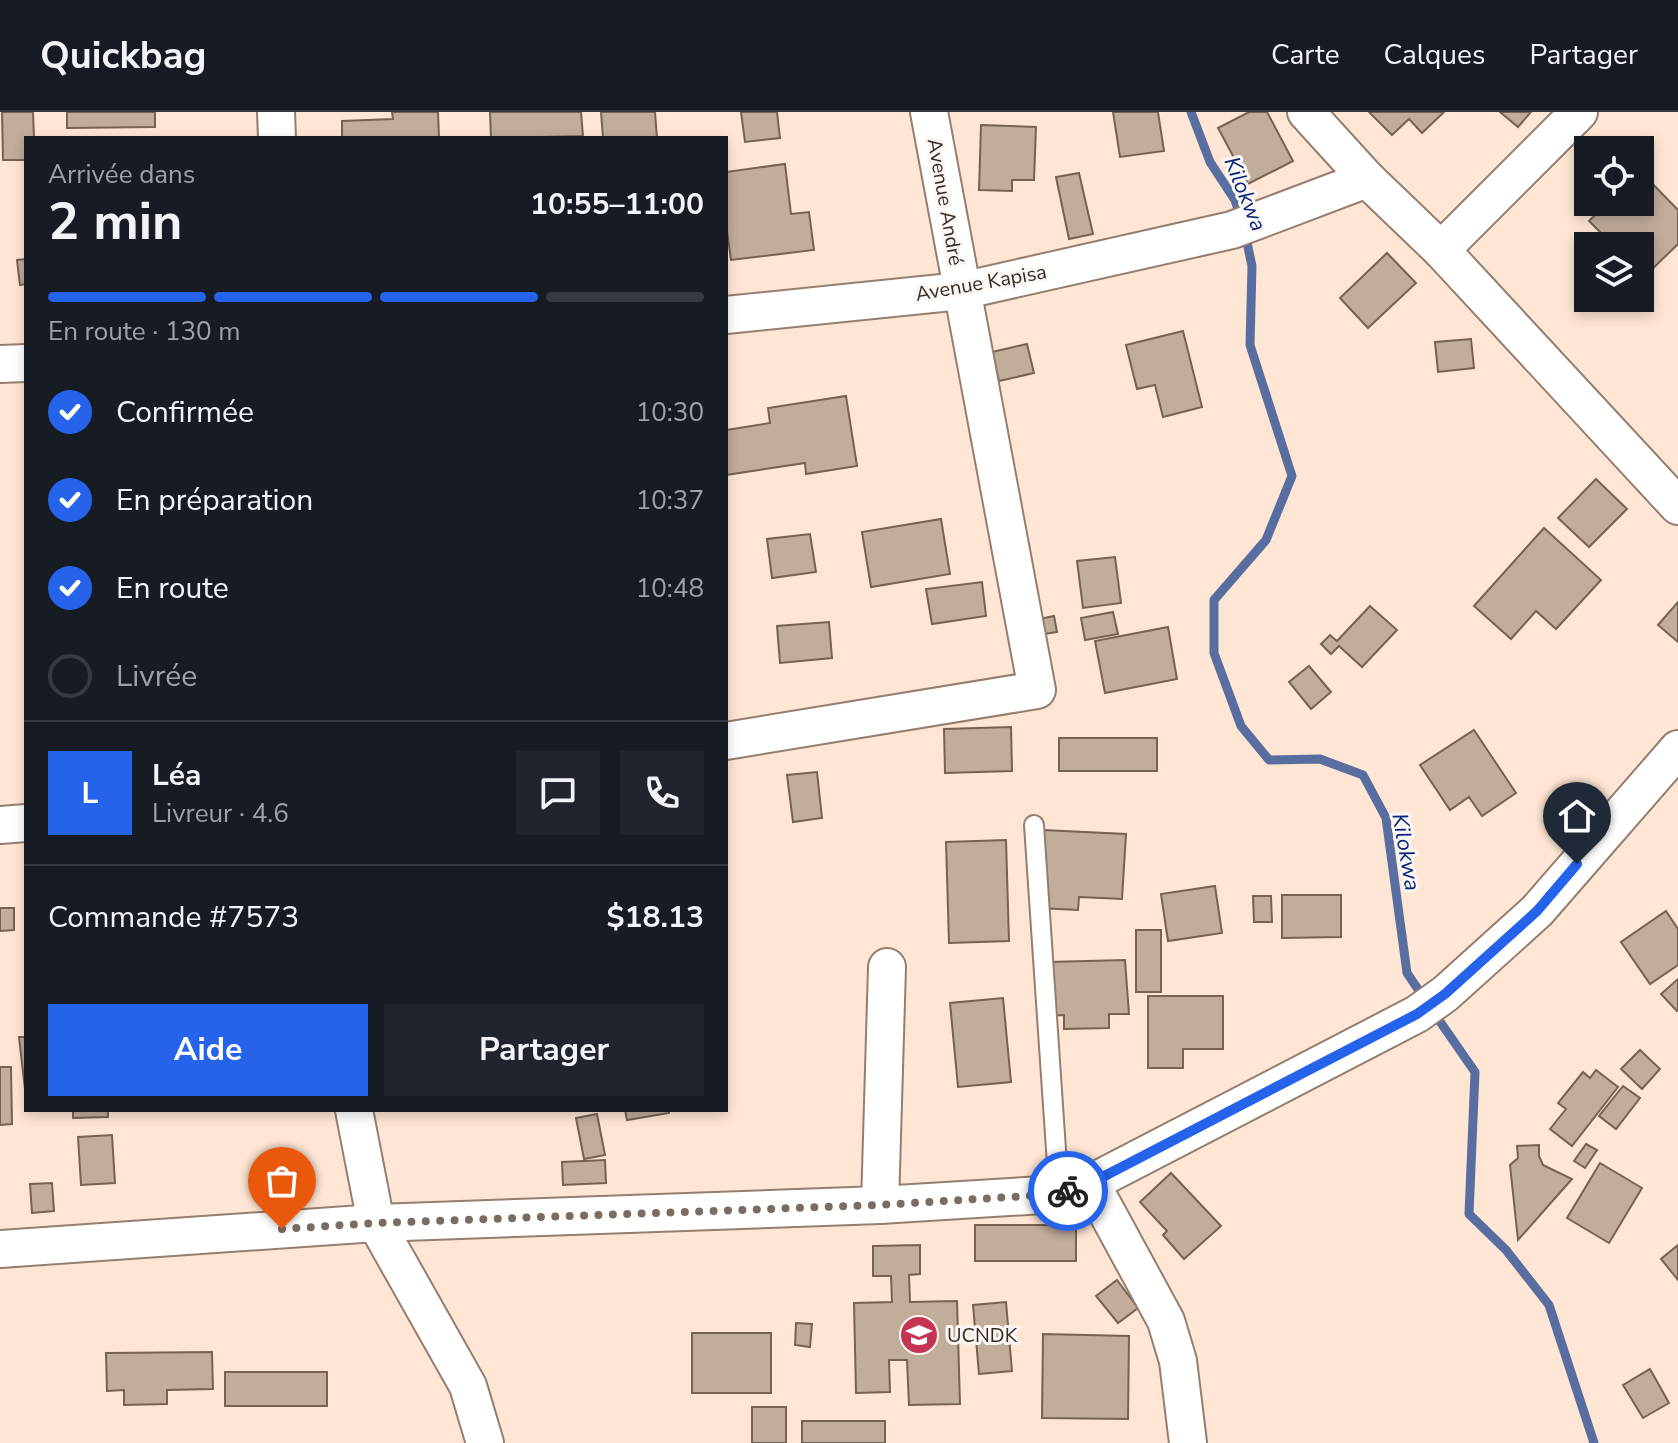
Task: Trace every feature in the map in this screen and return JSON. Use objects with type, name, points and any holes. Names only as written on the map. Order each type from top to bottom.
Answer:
[{"type":"street","points":[[276,112],[277,136]]},
{"type":"street","name":"Avenue André","points":[[728,741],[1037,690],[929,112]]},
{"type":"street","points":[[1306,112],[1367,179],[1441,250],[1678,506]]},
{"type":"street","points":[[1441,250],[1579,112]]},
{"type":"street","name":"Avenue Kapisa","points":[[728,315],[961,291],[1244,224],[1367,179]]},
{"type":"street","points":[[0,364],[24,363]]},
{"type":"street","points":[[0,1249],[376,1223],[880,1205],[1075,1188],[1431,1004],[1537,911],[1678,749]]},
{"type":"street","points":[[0,825],[24,823]]},
{"type":"street","points":[[880,1205],[887,967]]},
{"type":"street","points":[[354,1112],[376,1223],[468,1386],[485,1443]]},
{"type":"street","points":[[1075,1188],[1166,1321],[1178,1361],[1188,1443]]},
{"type":"lane","points":[[1034,825],[1075,1188]]},
{"type":"building","points":[[2,112],[33,112],[34,136],[24,136],[24,160],[3,160]]},
{"type":"building","points":[[67,112],[155,112],[155,127],[67,128]]},
{"type":"building","points":[[392,112],[438,112],[439,136],[342,136],[342,121],[393,119]]},
{"type":"building","points":[[490,112],[581,112],[583,136],[491,136]]},
{"type":"building","points":[[601,112],[655,112],[657,136],[603,136]]},
{"type":"building","points":[[741,112],[777,112],[780,138],[745,142]]},
{"type":"building","points":[[1113,112],[1158,112],[1164,151],[1120,157]]},
{"type":"building","points":[[1249,112],[1267,112],[1293,161],[1248,184],[1218,128]]},
{"type":"building","points":[[1369,112],[1444,112],[1422,133],[1409,119],[1392,135]]},
{"type":"building","points":[[1500,112],[1531,112],[1518,127]]},
{"type":"building","points":[[981,125],[1036,127],[1034,180],[1012,180],[1012,191],[979,190]]},
{"type":"building","points":[[785,164],[791,214],[809,212],[814,250],[731,260],[728,172]]},
{"type":"building","points":[[1079,173],[1093,234],[1069,239],[1056,177]]},
{"type":"building","points":[[1654,185],[1678,210],[1678,244],[1654,267],[1654,232],[1600,232],[1589,221],[1594,216],[1654,216]]},
{"type":"building","points":[[1387,253],[1416,283],[1368,328],[1340,298]]},
{"type":"building","points":[[24,259],[24,284],[20,285],[17,260]]},
{"type":"building","points":[[1183,331],[1202,407],[1163,417],[1155,385],[1137,389],[1126,345]]},
{"type":"building","points":[[1471,339],[1474,368],[1438,372],[1435,342]]},
{"type":"building","points":[[1027,344],[1034,373],[999,381],[992,352]]},
{"type":"building","points":[[846,396],[857,466],[806,474],[805,463],[728,475],[728,430],[770,423],[768,408]]},
{"type":"building","points":[[1596,479],[1627,509],[1589,547],[1558,518]]},
{"type":"building","points":[[941,519],[950,574],[871,587],[862,532]]},
{"type":"building","points":[[1544,528],[1601,580],[1556,629],[1536,611],[1511,639],[1474,606]]},
{"type":"building","points":[[810,534],[816,572],[772,578],[767,539]]},
{"type":"building","points":[[1115,557],[1121,603],[1083,608],[1077,561]]},
{"type":"building","points":[[982,582],[986,616],[932,624],[926,589]]},
{"type":"building","points":[[1678,602],[1678,642],[1658,625]]},
{"type":"building","points":[[1370,606],[1397,630],[1362,667],[1339,646],[1331,654],[1321,644],[1330,635],[1337,641]]},
{"type":"building","points":[[1113,612],[1118,634],[1085,640],[1081,618]]},
{"type":"building","points":[[1054,616],[1057,632],[1038,635],[1035,620]]},
{"type":"building","points":[[829,622],[832,658],[780,663],[777,626]]},
{"type":"building","points":[[1168,627],[1177,679],[1105,693],[1095,641]]},
{"type":"building","points":[[1309,666],[1331,692],[1311,709],[1289,682]]},
{"type":"building","points":[[1011,727],[1012,771],[945,773],[944,729]]},
{"type":"building","points":[[1474,730],[1516,793],[1482,816],[1469,797],[1450,810],[1420,765]]},
{"type":"building","points":[[1059,738],[1157,738],[1157,771],[1059,771]]},
{"type":"building","points":[[817,772],[822,818],[793,822],[787,775]]},
{"type":"building","points":[[1043,830],[1126,834],[1122,899],[1079,897],[1078,910],[1038,908]]},
{"type":"building","points":[[1006,840],[1009,941],[949,943],[946,842]]},
{"type":"building","points":[[1215,886],[1222,933],[1168,941],[1161,894]]},
{"type":"building","points":[[1282,895],[1341,895],[1341,937],[1282,938]]},
{"type":"building","points":[[1253,896],[1271,896],[1272,922],[1254,922]]},
{"type":"building","points":[[0,908],[14,908],[14,930],[0,931]]},
{"type":"building","points":[[1666,911],[1678,929],[1678,965],[1650,984],[1621,942]]},
{"type":"building","points":[[1136,930],[1161,930],[1161,992],[1136,992]]},
{"type":"building","points":[[1125,960],[1129,1014],[1109,1014],[1109,1028],[1064,1029],[1064,1015],[1049,1016],[1048,962]]},
{"type":"building","points":[[1678,979],[1678,1010],[1677,1011],[1661,994]]},
{"type":"building","points":[[1148,996],[1223,996],[1223,1049],[1183,1049],[1183,1068],[1148,1068]]},
{"type":"building","points":[[1003,998],[1011,1082],[958,1087],[950,1003]]},
{"type":"building","points":[[19,1037],[24,1037],[24,1080]]},
{"type":"building","points":[[1640,1050],[1660,1069],[1642,1089],[1621,1069]]},
{"type":"building","points":[[0,1067],[11,1067],[12,1124],[0,1125]]},
{"type":"building","points":[[1596,1070],[1618,1087],[1572,1146],[1550,1129],[1566,1109],[1558,1103],[1583,1072],[1590,1078]]},
{"type":"building","points":[[1623,1086],[1640,1098],[1616,1129],[1599,1116]]},
{"type":"building","points":[[73,1112],[108,1112],[108,1117],[73,1118]]},
{"type":"building","points":[[625,1112],[669,1112],[669,1113],[627,1120]]},
{"type":"building","points":[[597,1114],[605,1155],[584,1159],[576,1118]]},
{"type":"building","points":[[112,1135],[115,1183],[81,1185],[78,1137]]},
{"type":"building","points":[[1586,1144],[1597,1150],[1585,1168],[1574,1161]]},
{"type":"building","points":[[1539,1145],[1543,1165],[1572,1179],[1518,1240],[1510,1165],[1518,1158],[1517,1146]]},
{"type":"building","points":[[605,1160],[606,1183],[563,1185],[562,1162]]},
{"type":"building","points":[[1600,1163],[1642,1188],[1609,1243],[1567,1218]]},
{"type":"building","points":[[1171,1173],[1221,1226],[1184,1259],[1163,1235],[1167,1231],[1140,1202]]},
{"type":"building","points":[[52,1183],[54,1211],[32,1213],[30,1184]]},
{"type":"building","points":[[975,1225],[1076,1225],[1076,1261],[975,1261]]},
{"type":"building","points":[[920,1245],[920,1274],[909,1275],[910,1302],[957,1301],[960,1404],[909,1405],[907,1360],[889,1360],[890,1392],[856,1393],[854,1303],[892,1302],[891,1276],[873,1276],[873,1246]]},
{"type":"building","points":[[1678,1245],[1678,1280],[1661,1259]]},
{"type":"building","points":[[1117,1280],[1138,1308],[1118,1323],[1096,1296]]},
{"type":"building","points":[[1006,1302],[1012,1371],[979,1374],[973,1305]]},
{"type":"building","points":[[796,1323],[812,1324],[810,1347],[795,1345]]},
{"type":"building","points":[[692,1333],[771,1333],[771,1393],[692,1393]]},
{"type":"building","points":[[1043,1334],[1129,1336],[1128,1419],[1042,1418]]},
{"type":"building","points":[[212,1352],[213,1389],[167,1390],[167,1404],[124,1405],[124,1390],[107,1391],[106,1353]]},
{"type":"building","points":[[1650,1369],[1669,1403],[1643,1418],[1623,1385]]},
{"type":"building","points":[[225,1372],[327,1372],[327,1406],[225,1406]]},
{"type":"building","points":[[752,1407],[786,1407],[786,1443],[752,1443]]},
{"type":"building","points":[[802,1421],[885,1421],[885,1443],[802,1443]]},
{"type":"waterway","name":"Kilokwa","points":[[1191,112],[1210,162],[1235,200],[1241,219]]},
{"type":"waterway","name":"Kilokwa","points":[[1245,233],[1252,266],[1250,345],[1292,476],[1266,540],[1214,600],[1214,653],[1241,726],[1269,760],[1320,759],[1363,775],[1386,818],[1407,973],[1424,998]]},
{"type":"waterway","name":"Kilokwa","points":[[1432,1010],[1475,1072],[1469,1214],[1506,1250],[1549,1305],[1594,1443]]},
{"type":"way so far","points":[[282,1229],[880,1205],[1068,1191]]},
{"type":"place","name":"UCNDK","points":[[919,1335]]},
{"type":"route","points":[[1068,1191],[1091,1183],[1417,1014],[1445,994],[1537,911],[1577,864]]}]
